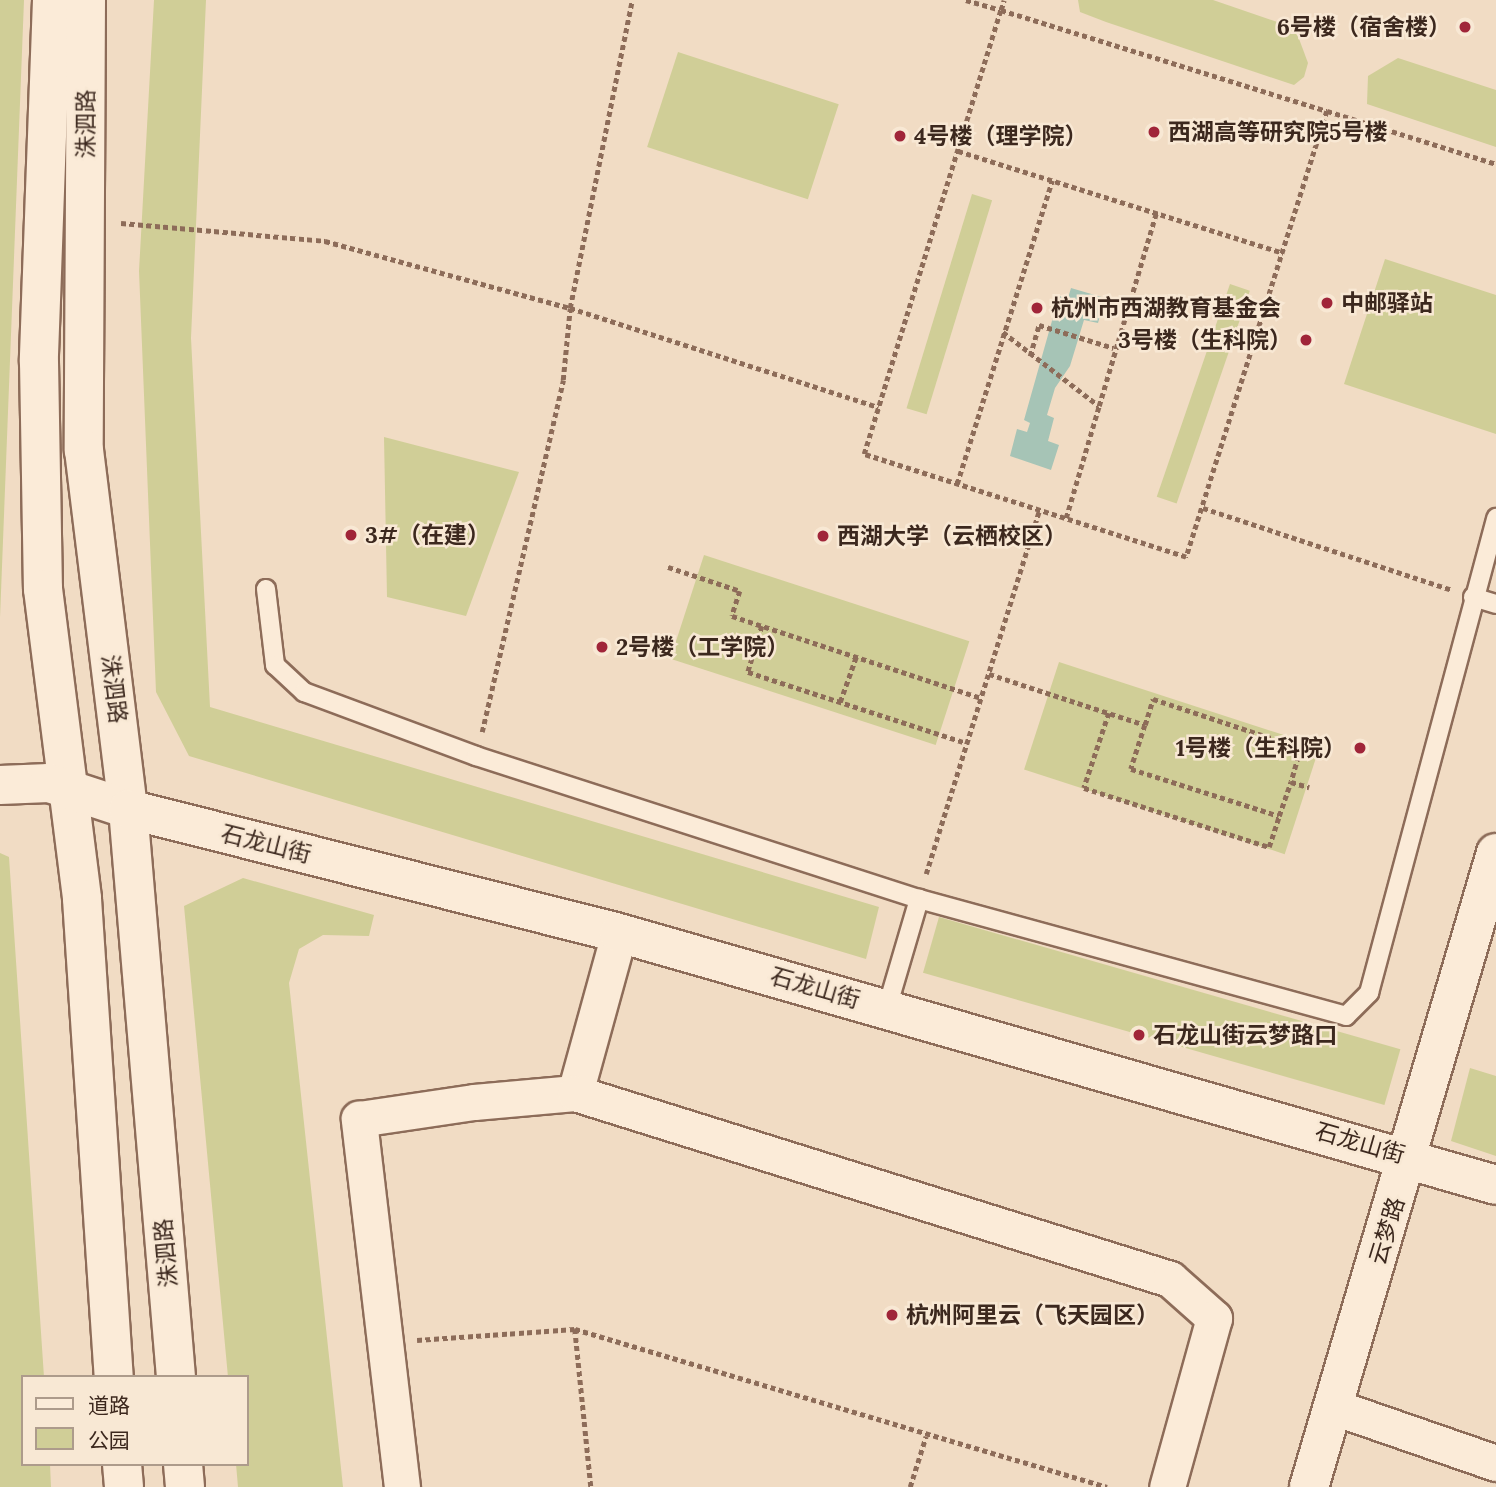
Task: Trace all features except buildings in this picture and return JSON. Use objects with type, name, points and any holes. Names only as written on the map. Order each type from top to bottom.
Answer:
[{"type":"main road","name":"洙泗路","points":[[52,0],[39,362],[43,589],[82,899],[114,1375]]},
{"type":"main road","name":"洙泗路","points":[[86,0],[84,450],[128,809],[176,1375]]},
{"type":"main road","points":[[0,785],[49,783],[68,789]]},
{"type":"main road","name":"石龙山街","points":[[68,789],[128,809],[619,933],[1409,1157],[1496,1185]]},
{"type":"main road","name":"云梦路","points":[[1309,1487],[1409,1157],[1496,853]]},
{"type":"main road","points":[[122,1466],[124,1487]]},
{"type":"main road","points":[[183,1466],[185,1487]]},
{"type":"street","points":[[575,1093],[619,933]]},
{"type":"street","points":[[402,1487],[359,1119],[575,1093],[1170,1279],[1214,1318],[1167,1487]]},
{"type":"street","points":[[1334,1407],[1496,1463]]},
{"type":"lane","points":[[266,589],[275,666],[304,692],[476,756],[919,899],[1346,1016],[1369,993],[1496,518]]},
{"type":"lane","points":[[1473,597],[1496,604]]},
{"type":"lane","points":[[887,1008],[919,899]]},
{"type":"path","points":[[476,756],[563,380],[570,308],[632,0]]},
{"type":"path","points":[[966,0],[1496,164]]},
{"type":"path","points":[[1004,0],[864,454],[1186,557],[1327,111]]},
{"type":"path","points":[[958,150],[1283,253]]},
{"type":"path","points":[[957,484],[1052,180]]},
{"type":"path","points":[[1066,518],[1156,213]]},
{"type":"path","points":[[86,220],[325,242],[570,308],[879,407]]},
{"type":"path","points":[[1030,356],[1039,325],[1114,348]]},
{"type":"path","points":[[1003,332],[1030,356],[1099,406]]},
{"type":"path","points":[[1203,508],[1473,597]]},
{"type":"path","points":[[919,899],[1039,511]]},
{"type":"path","points":[[668,567],[740,591],[732,616],[981,698]]},
{"type":"path","points":[[762,626],[747,671],[967,743]]},
{"type":"path","points":[[841,702],[856,657]]},
{"type":"path","points":[[989,674],[1145,725]]},
{"type":"path","points":[[1109,713],[1084,788],[1269,847],[1301,748],[1153,699],[1131,769],[1279,816]]},
{"type":"path","points":[[1291,782],[1309,787]]},
{"type":"path","points":[[575,1329],[591,1487]]},
{"type":"path","points":[[383,1342],[575,1329],[926,1436],[1107,1487]]},
{"type":"path","points":[[910,1487],[926,1436]]},
{"type":"green space","points":[[0,0],[24,0],[0,618]]},
{"type":"green space","points":[[154,0],[206,0],[191,338],[210,707],[879,907],[866,959],[189,756],[156,692],[139,271]]},
{"type":"green space","points":[[1078,0],[1213,0],[1295,28],[1308,63],[1304,77],[1294,85],[1106,22],[1080,12]]},
{"type":"green space","points":[[678,52],[839,104],[808,199],[647,147]]},
{"type":"green space","points":[[1398,58],[1496,90],[1496,147],[1367,104],[1368,76]]},
{"type":"green space","points":[[972,194],[992,200],[927,414],[907,408]]},
{"type":"green space","points":[[1385,259],[1496,295],[1496,434],[1344,384]]},
{"type":"green space","points":[[1230,284],[1250,291],[1177,504],[1157,497]]},
{"type":"green space","points":[[384,437],[519,472],[466,616],[387,597]]},
{"type":"green space","points":[[704,555],[969,641],[936,745],[670,659]]},
{"type":"green space","points":[[1059,662],[1320,747],[1285,854],[1024,769]]},
{"type":"green space","points":[[0,853],[9,857],[44,1375],[21,1375],[21,1466],[50,1466],[51,1487],[0,1487]]},
{"type":"green space","points":[[243,878],[374,915],[369,936],[323,935],[299,949],[289,983],[343,1487],[238,1487],[236,1466],[248,1466],[248,1375],[228,1375],[184,906]]},
{"type":"green space","points":[[939,917],[1400,1049],[1384,1105],[923,973]]},
{"type":"green space","points":[[1470,1068],[1496,1076],[1496,1156],[1451,1141]]},
{"type":"shaded area","points":[[1071,288],[1105,298],[1098,323],[1084,320],[1070,366],[1055,388],[1047,415],[1054,418],[1048,441],[1059,445],[1051,470],[1010,456],[1017,429],[1027,432],[1030,423],[1024,420],[1059,296],[1068,298]]},
{"type":"place","name":"6号楼（宿舍楼）","points":[[1465,27]]},
{"type":"place","name":"西湖高等研究院5号楼","points":[[1154,132]]},
{"type":"place","name":"4号楼（理学院）","points":[[900,136]]},
{"type":"place","name":"中邮驿站","points":[[1327,303]]},
{"type":"place","name":"杭州市西湖教育基金会","points":[[1037,308]]},
{"type":"place","name":"3号楼（生科院）","points":[[1306,340]]},
{"type":"place","name":"3#（在建）","points":[[351,535]]},
{"type":"place","name":"西湖大学（云栖校区）","points":[[823,536]]},
{"type":"place","name":"2号楼（工学院）","points":[[602,647]]},
{"type":"place","name":"1号楼（生科院）","points":[[1360,748]]},
{"type":"place","name":"石龙山街云梦路口","points":[[1139,1035]]},
{"type":"place","name":"杭州阿里云（飞天园区）","points":[[892,1315]]}]
